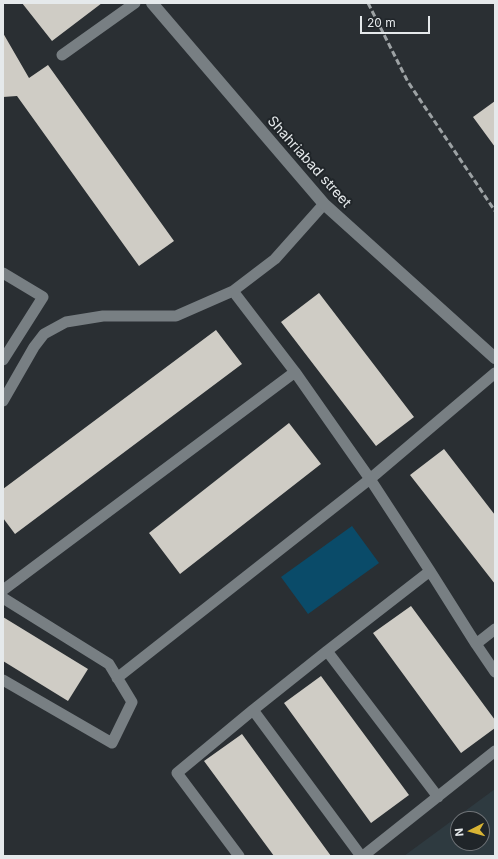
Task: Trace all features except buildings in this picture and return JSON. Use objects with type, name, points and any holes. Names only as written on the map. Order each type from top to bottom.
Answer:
[{"type":"street","name":"Shahriabad street","points":[[152,3],[324,204],[495,358]]},
{"type":"lane","points":[[62,55],[135,3]]},
{"type":"lane","points":[[3,401],[34,347],[44,334],[66,322],[103,316],[176,316],[233,291],[274,259],[324,204]]},
{"type":"lane","points":[[3,273],[43,297],[3,360]]},
{"type":"lane","points":[[233,291],[295,372],[370,479],[495,672]]},
{"type":"lane","points":[[3,590],[295,372]]},
{"type":"lane","points":[[117,678],[370,479],[495,373]]},
{"type":"lane","points":[[239,856],[177,773],[253,710],[430,571]]},
{"type":"lane","points":[[3,598],[109,664],[132,702],[112,742],[3,680]]},
{"type":"lane","points":[[476,644],[495,629]]},
{"type":"lane","points":[[328,652],[438,797]]},
{"type":"lane","points":[[253,710],[362,856],[495,751]]},
{"type":"shaded area","points":[[352,526],[379,563],[308,614],[281,577]]},
{"type":"shaded area","points":[[495,789],[495,856],[404,856],[450,822],[450,851],[490,851],[490,811],[465,811]]},
{"type":"railway","points":[[368,3],[408,82],[495,211]]}]
